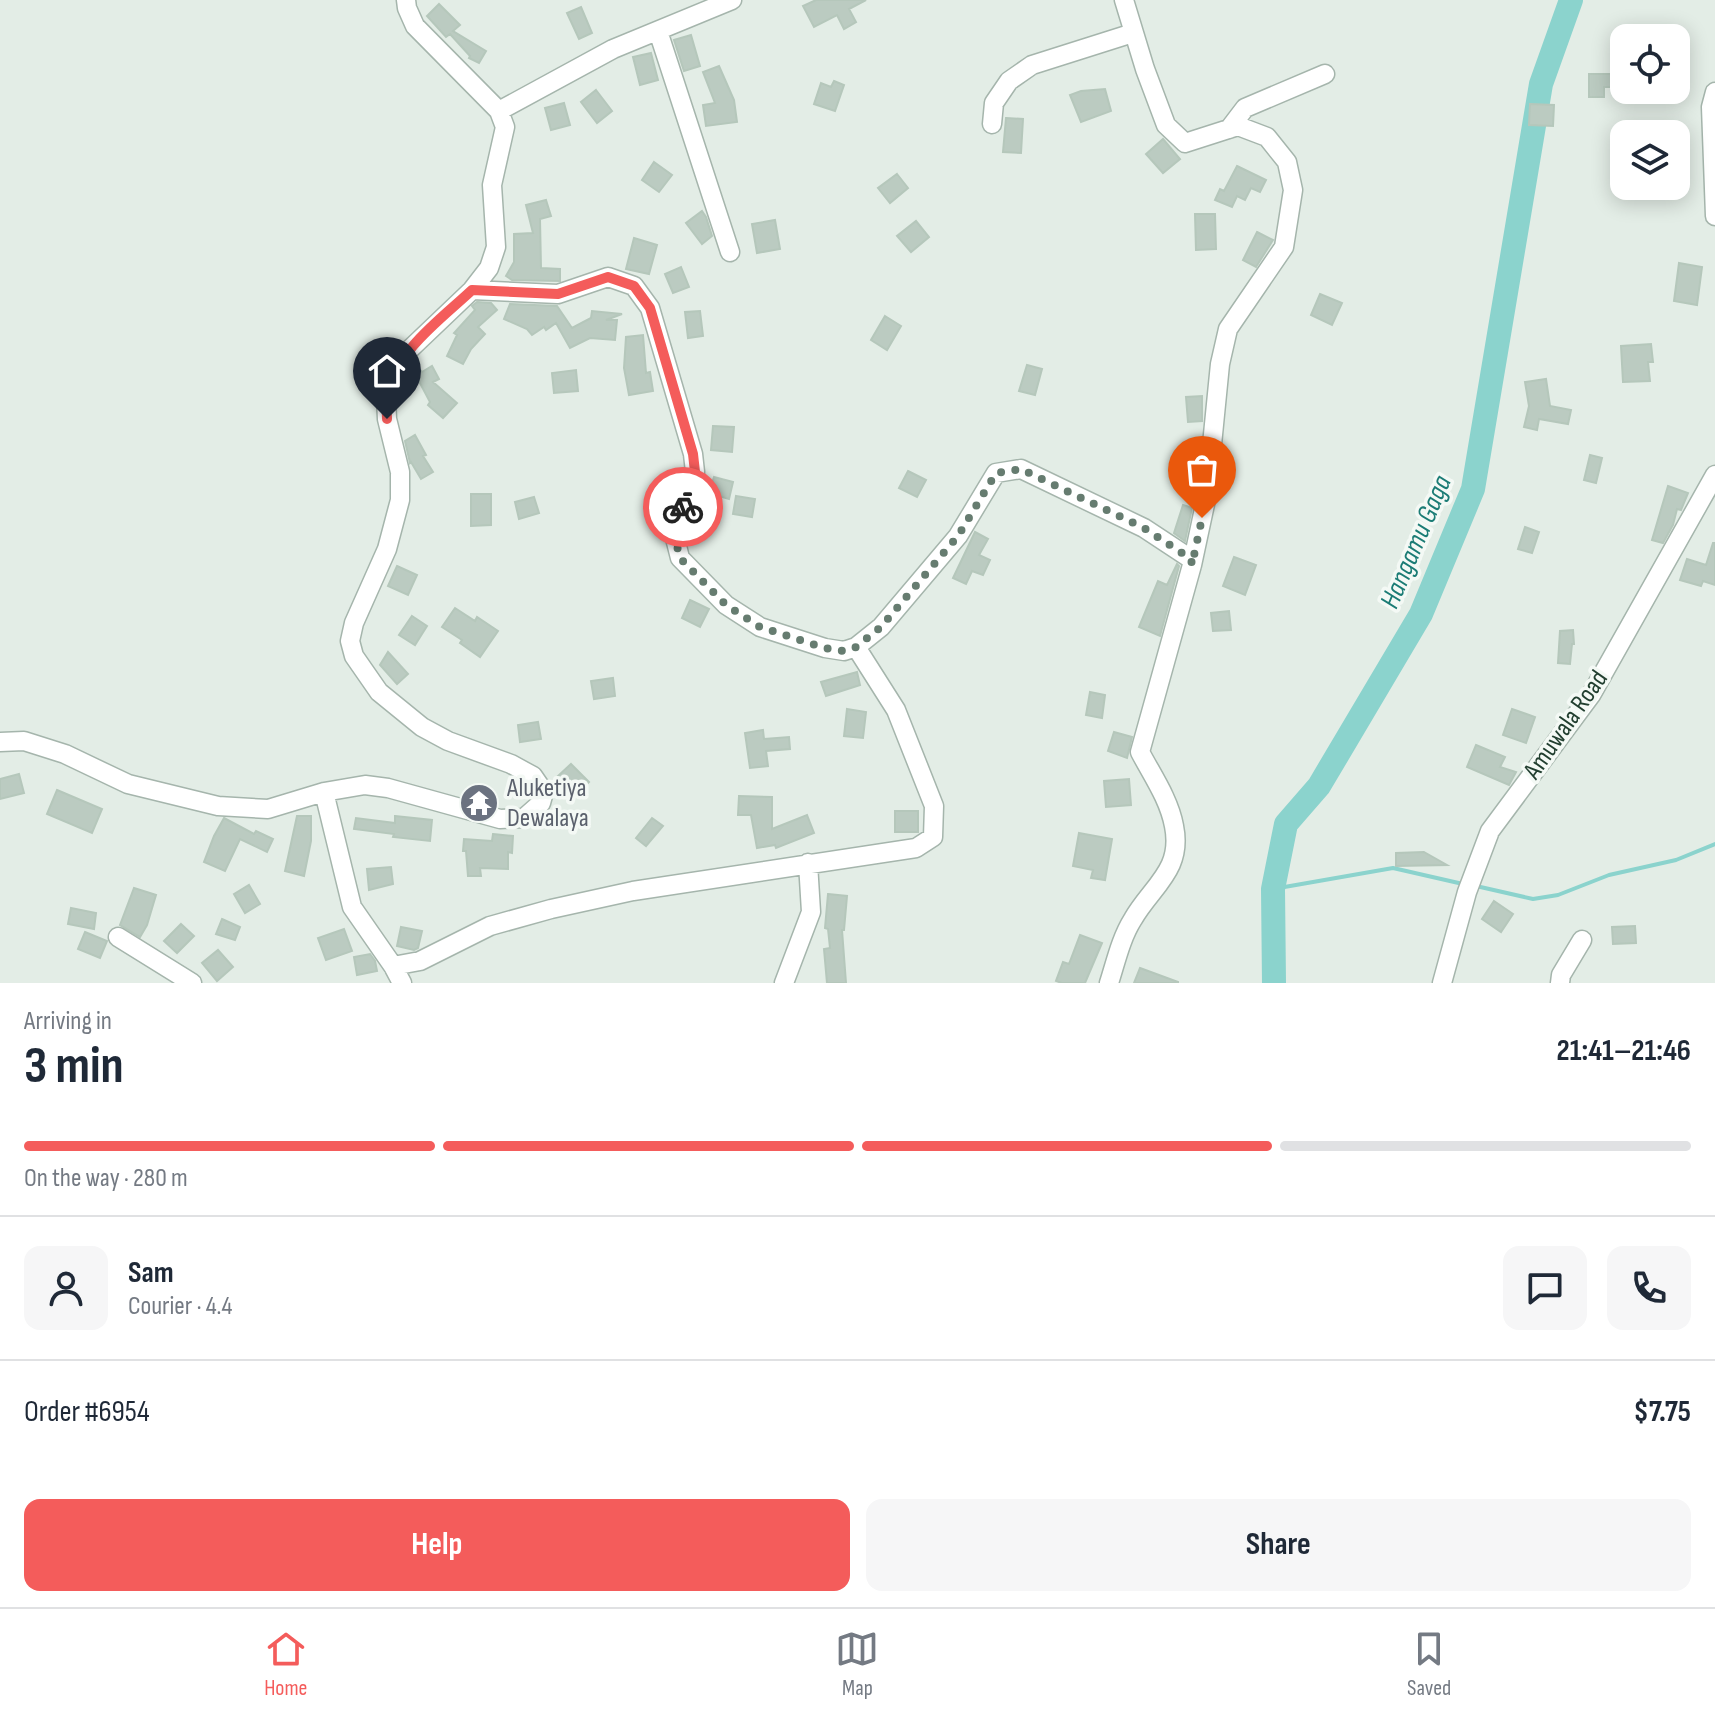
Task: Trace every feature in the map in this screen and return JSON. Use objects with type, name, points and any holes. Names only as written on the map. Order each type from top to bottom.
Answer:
[{"type":"street","points":[[0,742],[24,741],[65,754],[128,784],[218,806],[268,809],[324,792],[365,785],[388,788],[500,819],[524,818],[541,803],[544,792],[533,776],[422,727],[379,692],[354,656],[350,641],[354,623],[387,549],[400,500],[400,472],[387,419],[386,398],[394,375],[408,351],[472,290],[489,268],[496,247],[492,185],[505,127],[499,111],[415,26],[406,0]]},
{"type":"street","points":[[499,111],[613,49],[732,0]]},
{"type":"street","points":[[1109,983],[1133,918],[1167,874],[1175,853],[1174,827],[1166,802],[1140,752],[1192,565],[1207,495],[1220,364],[1228,329],[1284,247],[1293,190],[1287,162],[1267,137],[1238,126],[1185,143],[1166,125],[1124,0]]},
{"type":"street","points":[[658,31],[730,252]]},
{"type":"street","points":[[992,124],[994,103],[1009,81],[1032,65],[1133,33]]},
{"type":"street","points":[[1229,129],[1245,108],[1325,74]]},
{"type":"street","points":[[1715,92],[1711,107],[1715,216]]},
{"type":"street","points":[[472,290],[558,294],[608,277],[634,286],[650,308],[693,454],[695,472],[674,534],[680,558],[726,605],[760,627],[825,648],[844,651],[856,647],[881,627],[958,536],[996,473],[1021,469],[1144,528],[1191,559],[1192,565]]},
{"type":"street","name":"Amuwala Road","points":[[1442,983],[1467,892],[1490,831],[1591,695],[1715,475]]},
{"type":"street","points":[[324,792],[352,907],[398,975],[490,926],[551,909],[633,891],[916,848],[933,837],[934,806],[896,710],[856,647]]},
{"type":"street","points":[[784,983],[811,912],[808,863]]},
{"type":"street","points":[[118,937],[187,982]]},
{"type":"street","points":[[1560,983],[1561,975],[1582,940]]},
{"type":"building","points":[[816,0],[866,0],[849,9],[856,22],[844,29],[837,15],[814,27],[803,6]]},
{"type":"building","points":[[439,4],[460,25],[453,31],[486,51],[479,63],[469,58],[450,34],[446,37],[427,16]]},
{"type":"building","points":[[581,7],[592,33],[579,39],[567,13]]},
{"type":"building","points":[[691,35],[700,66],[684,71],[674,40]]},
{"type":"building","points":[[651,53],[658,80],[640,85],[633,57]]},
{"type":"building","points":[[719,66],[734,100],[737,122],[706,126],[703,105],[715,103],[703,72]]},
{"type":"building","points":[[1589,74],[1610,74],[1610,87],[1604,87],[1604,97],[1589,97]]},
{"type":"building","points":[[834,81],[844,85],[835,111],[814,104],[821,83],[831,87]]},
{"type":"building","points":[[1105,89],[1111,111],[1081,122],[1070,95]]},
{"type":"building","points":[[596,90],[612,111],[597,123],[581,102]]},
{"type":"building","points":[[564,103],[570,125],[551,130],[545,108]]},
{"type":"building","points":[[1530,104],[1554,105],[1553,126],[1529,125]]},
{"type":"building","points":[[1006,118],[1023,119],[1021,153],[1003,152]]},
{"type":"building","points":[[1163,139],[1180,159],[1163,173],[1146,154]]},
{"type":"building","points":[[654,162],[672,175],[659,192],[642,180]]},
{"type":"building","points":[[1237,166],[1266,180],[1260,192],[1251,188],[1245,200],[1237,196],[1232,207],[1215,200],[1220,189],[1224,191]]},
{"type":"building","points":[[897,174],[908,188],[890,203],[878,188]]},
{"type":"building","points":[[546,200],[551,216],[540,219],[541,268],[560,269],[560,281],[512,280],[506,276],[514,262],[514,234],[533,233],[526,205]]},
{"type":"building","points":[[702,211],[712,236],[702,244],[686,223]]},
{"type":"building","points":[[1195,214],[1215,214],[1216,249],[1196,250]]},
{"type":"building","points":[[775,220],[780,249],[757,253],[752,224]]},
{"type":"building","points":[[916,221],[929,237],[911,252],[897,236]]},
{"type":"building","points":[[1257,232],[1273,240],[1256,267],[1243,260]]},
{"type":"building","points":[[634,238],[657,245],[649,274],[626,269]]},
{"type":"building","points":[[1679,263],[1702,267],[1697,305],[1674,301]]},
{"type":"building","points":[[681,267],[689,287],[673,293],[665,274]]},
{"type":"building","points":[[1320,294],[1342,303],[1332,325],[1311,315]]},
{"type":"building","points":[[477,302],[491,303],[497,310],[478,327],[485,334],[471,349],[463,364],[447,356],[457,335],[454,333],[475,310],[472,306]]},
{"type":"building","points":[[510,304],[557,306],[572,328],[591,318],[592,311],[622,314],[606,320],[617,320],[615,340],[590,338],[570,348],[556,323],[532,335],[527,329],[504,319]]},
{"type":"building","points":[[700,311],[703,336],[688,338],[685,312]]},
{"type":"building","points":[[885,316],[901,326],[887,350],[871,340]]},
{"type":"building","points":[[643,335],[646,373],[650,372],[653,391],[629,395],[624,368],[626,337]]},
{"type":"building","points":[[1651,344],[1653,362],[1648,362],[1650,381],[1623,382],[1621,346]]},
{"type":"building","points":[[414,364],[422,372],[432,366],[439,379],[433,382],[457,403],[443,418],[428,405],[430,402],[412,368]]},
{"type":"building","points":[[1027,365],[1042,369],[1035,395],[1019,391]]},
{"type":"building","points":[[576,370],[578,391],[554,393],[552,373]]},
{"type":"building","points":[[1546,379],[1550,406],[1571,410],[1568,424],[1539,419],[1537,430],[1524,427],[1529,406],[1525,382]]},
{"type":"building","points":[[1202,396],[1202,421],[1188,422],[1186,397]]},
{"type":"building","points":[[713,426],[734,427],[732,452],[711,450]]},
{"type":"building","points":[[415,435],[433,472],[421,479],[410,463],[405,441]]},
{"type":"building","points":[[1590,455],[1602,458],[1596,483],[1584,480]]},
{"type":"building","points":[[908,471],[926,480],[917,497],[899,488]]},
{"type":"building","points":[[714,477],[733,482],[729,499],[709,493]]},
{"type":"building","points":[[1668,486],[1688,493],[1681,510],[1677,509],[1663,543],[1652,540]]},
{"type":"building","points":[[471,494],[491,494],[491,525],[471,526]]},
{"type":"building","points":[[736,496],[755,499],[752,517],[733,514]]},
{"type":"building","points":[[534,497],[539,513],[519,519],[515,502]]},
{"type":"building","points":[[1183,505],[1192,508],[1185,541],[1174,533]]},
{"type":"building","points":[[1525,527],[1539,532],[1532,553],[1518,549]]},
{"type":"building","points":[[975,532],[988,539],[979,555],[990,560],[983,575],[972,571],[966,584],[953,578]]},
{"type":"building","points":[[1713,543],[1715,585],[1703,581],[1701,586],[1680,580],[1687,559],[1706,565]]},
{"type":"building","points":[[1234,557],[1256,565],[1245,595],[1223,586]]},
{"type":"building","points":[[1177,564],[1179,566],[1160,636],[1139,627],[1158,581],[1167,585]]},
{"type":"building","points":[[397,566],[417,575],[408,595],[388,586]]},
{"type":"building","points":[[690,600],[709,609],[700,627],[682,618]]},
{"type":"building","points":[[455,608],[475,621],[477,617],[498,631],[480,657],[442,627]]},
{"type":"building","points":[[1229,611],[1231,630],[1213,631],[1211,613]]},
{"type":"building","points":[[412,616],[427,626],[415,645],[399,635]]},
{"type":"building","points":[[1573,630],[1570,664],[1558,663],[1560,631]]},
{"type":"building","points":[[388,652],[408,674],[397,684],[380,665]]},
{"type":"building","points":[[857,672],[860,685],[826,696],[821,682]]},
{"type":"building","points":[[613,678],[615,696],[594,699],[591,681]]},
{"type":"building","points":[[1090,692],[1105,695],[1102,718],[1086,715]]},
{"type":"building","points":[[847,709],[866,712],[863,738],[844,736]]},
{"type":"building","points":[[1512,709],[1535,717],[1526,743],[1503,735]]},
{"type":"building","points":[[538,722],[541,739],[520,742],[518,725]]},
{"type":"building","points":[[763,730],[764,739],[789,737],[790,749],[766,751],[768,766],[750,768],[745,733]]},
{"type":"building","points":[[1114,732],[1132,737],[1127,758],[1108,751]]},
{"type":"building","points":[[1476,745],[1505,757],[1500,767],[1516,772],[1509,785],[1467,767]]},
{"type":"building","points":[[571,764],[589,782],[576,795],[558,776]]},
{"type":"building","points":[[19,774],[24,793],[0,799],[0,779]]},
{"type":"building","points":[[1129,779],[1131,805],[1106,807],[1104,781]]},
{"type":"building","points":[[57,790],[102,809],[92,833],[47,814]]},
{"type":"building","points":[[739,796],[772,797],[772,829],[807,815],[814,833],[776,848],[775,845],[757,848],[751,815],[738,815]]},
{"type":"building","points":[[895,811],[918,811],[918,832],[895,832]]},
{"type":"building","points":[[297,816],[311,816],[311,841],[304,876],[285,871]]},
{"type":"building","points":[[395,816],[432,820],[430,841],[354,829],[356,818],[395,823]]},
{"type":"building","points":[[224,818],[254,834],[256,831],[273,839],[267,852],[240,839],[225,871],[204,862]]},
{"type":"building","points":[[652,818],[663,826],[646,846],[636,838]]},
{"type":"building","points":[[1079,833],[1112,839],[1105,880],[1091,878],[1093,870],[1073,866]]},
{"type":"building","points":[[493,834],[513,836],[512,853],[508,852],[508,869],[480,868],[481,876],[468,876],[464,839],[492,841]]},
{"type":"building","points":[[1424,852],[1447,865],[1396,866],[1396,853]]},
{"type":"building","points":[[391,867],[393,884],[369,890],[367,869]]},
{"type":"building","points":[[249,885],[260,904],[245,913],[234,894]]},
{"type":"building","points":[[134,888],[156,895],[140,937],[120,925]]},
{"type":"building","points":[[828,894],[847,896],[842,930],[846,983],[827,983],[824,949],[830,948],[828,929],[825,928]]},
{"type":"building","points":[[1494,901],[1513,914],[1501,932],[1482,919]]},
{"type":"building","points":[[71,908],[96,913],[94,929],[68,924]]},
{"type":"building","points":[[222,919],[240,927],[235,940],[216,934]]},
{"type":"building","points":[[181,924],[194,936],[177,953],[164,941]]},
{"type":"building","points":[[1635,926],[1636,943],[1613,944],[1612,927]]},
{"type":"building","points":[[401,927],[422,931],[418,948],[397,946]]},
{"type":"building","points":[[344,929],[352,951],[326,960],[318,938]]},
{"type":"building","points":[[85,932],[107,941],[100,958],[78,949]]},
{"type":"building","points":[[1080,935],[1102,943],[1085,983],[1056,981],[1063,962],[1069,964]]},
{"type":"building","points":[[218,950],[233,967],[217,981],[202,963]]},
{"type":"building","points":[[370,954],[377,971],[357,975],[354,957]]},
{"type":"building","points":[[1140,968],[1178,982],[1178,983],[1134,983]]},
{"type":"waterway","name":"Hangamu Gaga","points":[[1274,983],[1273,889],[1286,824],[1319,786],[1421,614],[1473,489],[1541,84],[1571,0]]},
{"type":"waterway","points":[[1476,886],[1533,899],[1558,895],[1609,875],[1676,860],[1715,844]]},
{"type":"waterway","points":[[1273,889],[1393,868],[1463,884]]},
{"type":"way so far","points":[[683,507],[674,534],[680,558],[726,605],[760,627],[844,651],[856,647],[881,627],[958,536],[996,473],[1021,469],[1144,528],[1191,559],[1192,565],[1202,518]]},
{"type":"place","name":"Aluketiya Dewalaya","points":[[479,803]]},
{"type":"route","points":[[387,419],[386,398],[394,375],[408,351],[472,290],[558,294],[608,277],[634,286],[650,308],[693,454],[695,472],[683,507]]}]
